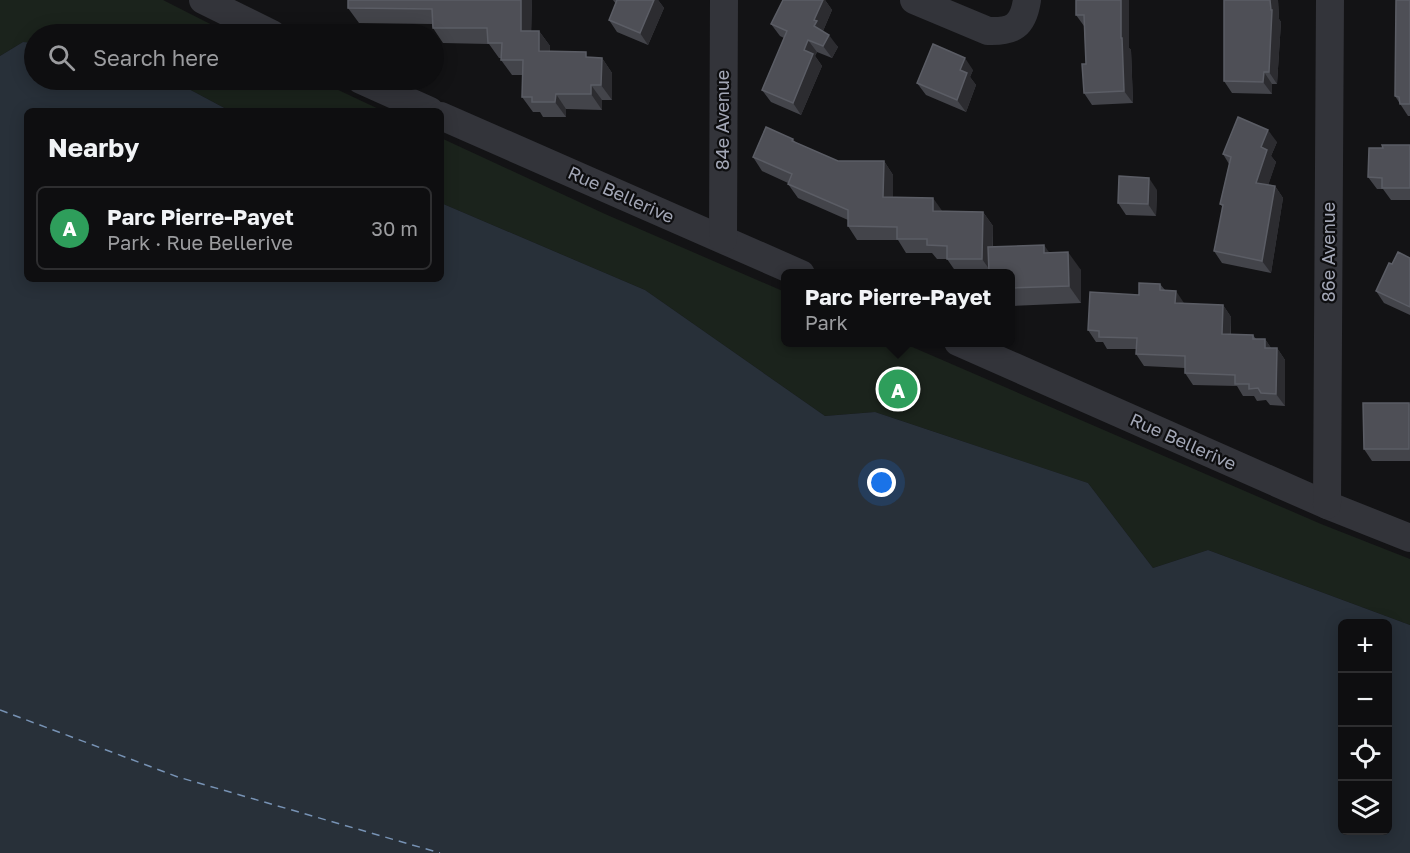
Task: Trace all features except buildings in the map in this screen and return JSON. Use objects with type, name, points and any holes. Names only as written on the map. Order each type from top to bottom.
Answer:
[{"type":"street","points":[[203,0],[252,24]]},
{"type":"street","name":"84e Avenue","points":[[723,239],[724,0]]},
{"type":"street","points":[[914,0],[988,32],[1011,29],[1020,21],[1027,0]]},
{"type":"street","name":"86e Avenue","points":[[1327,505],[1330,0]]},
{"type":"street","points":[[383,90],[423,108]]},
{"type":"street","name":"Rue Bellerive","points":[[444,117],[792,269]]},
{"type":"street","name":"Rue Bellerive","points":[[969,347],[1327,505],[1410,538]]},
{"type":"shaded area","points":[[0,0],[163,0],[210,24],[24,24],[24,42],[0,56]]},
{"type":"shaded area","points":[[24,42],[24,90],[191,90],[224,108],[24,108],[24,282],[444,282],[444,204],[645,290],[825,416],[875,412],[1088,483],[1153,568],[1208,550],[1410,625],[1410,853],[0,853],[0,56]]},
{"type":"shaded area","points":[[191,90],[338,90],[377,108],[224,108]]},
{"type":"shaded area","points":[[444,139],[605,214],[781,290],[781,347],[912,347],[1321,524],[1410,559],[1410,625],[1208,550],[1153,568],[1088,483],[875,412],[825,416],[645,290],[444,204]]},
{"type":"ferry route","points":[[0,710],[178,777],[440,853]]},
{"type":"place","name":"Parc Pierre-Payet","points":[[898,389]]}]
